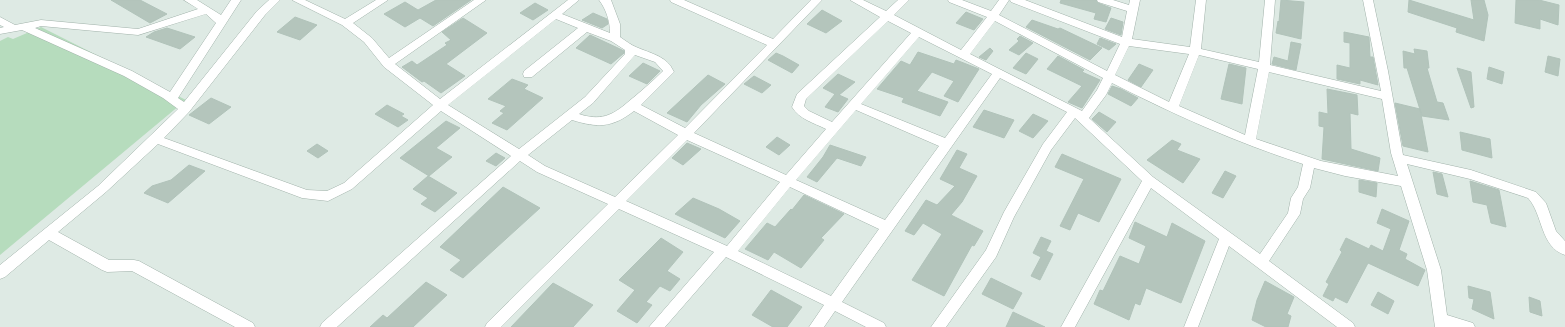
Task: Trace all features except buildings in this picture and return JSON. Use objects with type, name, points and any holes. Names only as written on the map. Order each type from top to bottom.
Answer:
[{"type":"street","points":[[189,0],[214,14],[222,23]]},
{"type":"street","points":[[172,98],[236,0]]},
{"type":"street","points":[[0,273],[102,189],[156,139],[185,109],[256,18],[275,0]]},
{"type":"street","points":[[297,0],[346,23],[368,40],[388,64],[440,105],[541,169],[726,251],[880,327]]},
{"type":"street","points":[[346,23],[383,0]]},
{"type":"street","points":[[388,64],[481,0]]},
{"type":"street","points":[[156,139],[306,195],[328,196],[348,186],[440,105],[574,0]]},
{"type":"street","points":[[604,0],[607,1],[615,24],[615,38]]},
{"type":"street","points":[[675,0],[773,44]]},
{"type":"street","points":[[492,327],[686,134],[817,0]]},
{"type":"street","points":[[855,0],[1078,115],[1149,180],[1348,327]]},
{"type":"street","points":[[834,128],[805,114],[798,107],[801,97],[904,0]]},
{"type":"street","points":[[953,0],[992,16],[1172,109],[1250,141],[1309,162],[1407,182]]},
{"type":"street","points":[[963,55],[1004,0]]},
{"type":"street","points":[[1015,0],[1126,42],[1195,51],[1388,96]]},
{"type":"street","points":[[938,327],[991,253],[1008,216],[1047,147],[1102,92],[1126,42],[1134,5],[1102,0]]},
{"type":"street","points":[[1172,109],[1195,51],[1201,0]]},
{"type":"street","points":[[1250,141],[1264,67],[1270,0]]},
{"type":"street","points":[[1365,1],[1388,96],[1399,158],[1434,270],[1441,323],[1468,327]]},
{"type":"street","points":[[0,31],[41,23],[138,32],[207,10]]},
{"type":"street","points":[[555,15],[615,38],[630,49],[662,62],[668,67],[669,72],[620,116],[602,122],[589,121],[571,115]]},
{"type":"street","points":[[0,20],[13,28]]},
{"type":"street","points":[[25,27],[51,42],[112,67],[172,98],[185,109]]},
{"type":"street","points":[[528,74],[586,27]]},
{"type":"street","points":[[656,327],[788,181],[917,32]]},
{"type":"street","points":[[327,327],[519,155],[589,100],[630,55],[630,49]]},
{"type":"street","points":[[816,327],[998,73]]},
{"type":"street","points":[[632,105],[686,134],[887,227]]},
{"type":"street","points":[[854,105],[947,144]]},
{"type":"street","points":[[1399,158],[1471,175],[1532,195],[1540,203],[1550,234],[1565,250]]},
{"type":"street","points":[[1261,263],[1294,214],[1297,198],[1304,188],[1309,162]]},
{"type":"street","points":[[1068,327],[1149,180]]},
{"type":"street","points":[[48,233],[107,266],[134,265],[248,327]]},
{"type":"street","points":[[1191,327],[1226,237]]},
{"type":"green space","points":[[41,27],[186,100],[0,255],[0,41],[8,37],[13,39]]}]
